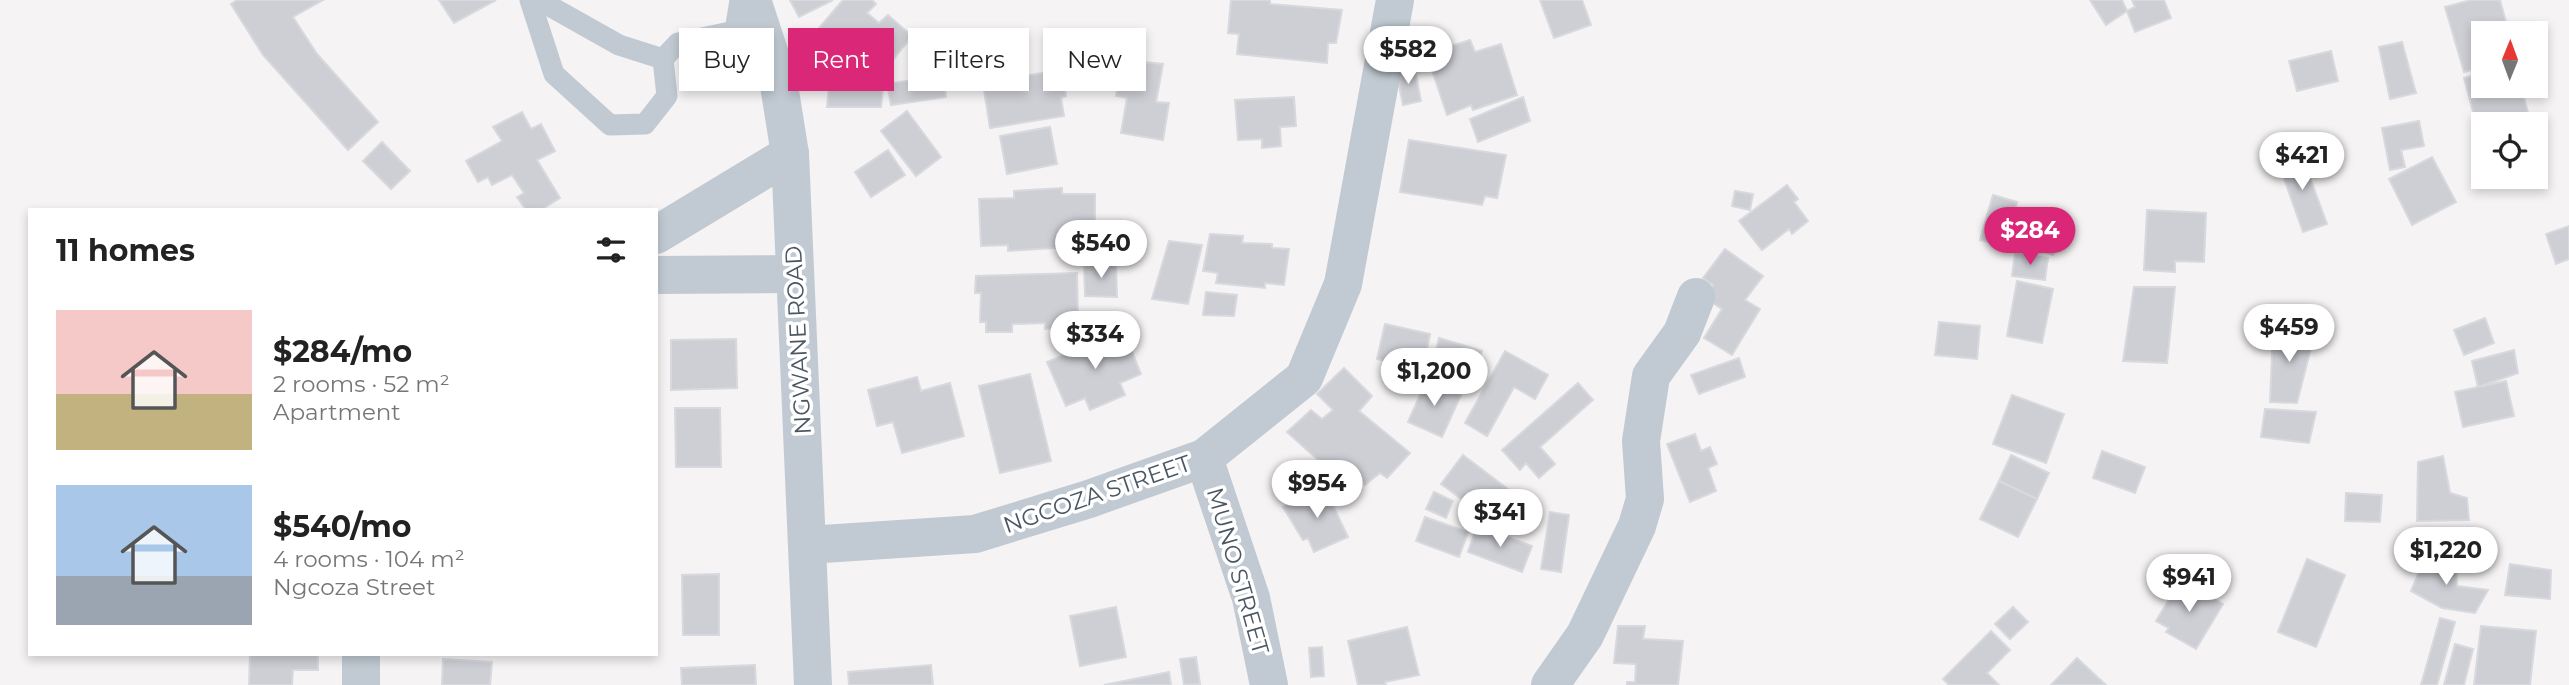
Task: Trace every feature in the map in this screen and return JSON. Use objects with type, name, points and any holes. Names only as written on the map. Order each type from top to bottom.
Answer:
[{"type":"street","name":"NGWANE ROAD","points":[[752,0],[778,79],[790,154],[813,685]]},
{"type":"street","name":"NGCOZA STREET","points":[[808,545],[975,534],[1089,499],[1204,458],[1304,378],[1343,284],[1395,0]]},
{"type":"street","points":[[658,234],[790,154]]},
{"type":"street","points":[[658,275],[794,275]]},
{"type":"street","points":[[1550,685],[1585,635],[1637,526],[1645,499],[1641,441],[1651,376],[1682,333],[1696,298]]},
{"type":"street","name":"MUNO STREET","points":[[1204,458],[1251,598],[1269,685]]},
{"type":"street","points":[[361,685],[362,656]]},
{"type":"lane","points":[[530,0],[554,74],[610,125],[645,124],[667,96],[663,59],[678,43],[735,31],[740,0]]},
{"type":"lane","points":[[539,0],[620,45],[663,59]]},
{"type":"building","points":[[237,0],[323,0],[293,17],[317,54],[378,122],[348,150],[263,55],[231,4]]},
{"type":"building","points":[[439,0],[496,0],[454,23]]},
{"type":"building","points":[[790,0],[833,0],[799,17]]},
{"type":"building","points":[[843,0],[872,0],[876,4],[867,13],[879,23],[888,15],[908,32],[908,41],[894,58],[894,28],[819,28]]},
{"type":"building","points":[[1231,0],[1270,0],[1270,4],[1342,10],[1336,43],[1328,43],[1327,63],[1237,54],[1239,34],[1228,33]]},
{"type":"building","points":[[1540,0],[1582,0],[1591,25],[1554,38]]},
{"type":"building","points":[[2090,0],[2122,0],[2127,11],[2106,25]]},
{"type":"building","points":[[2132,0],[2164,0],[2171,18],[2135,32],[2127,11],[2135,7]]},
{"type":"building","points":[[2471,0],[2500,0],[2506,21],[2471,21],[2471,70],[2464,72],[2445,7]]},
{"type":"building","points":[[1470,40],[1475,52],[1501,44],[1517,95],[1473,110],[1471,105],[1447,115],[1430,64],[1448,57],[1445,48]]},
{"type":"building","points":[[2402,42],[2416,93],[2390,99],[2379,47]]},
{"type":"building","points":[[2331,51],[2338,81],[2297,91],[2289,61]]},
{"type":"building","points":[[1146,62],[1163,64],[1156,102],[1169,103],[1163,140],[1121,133],[1127,98],[1116,96],[1117,91],[1146,91]]},
{"type":"building","points":[[1414,66],[1421,101],[1403,105],[1396,70]]},
{"type":"building","points":[[1043,73],[1043,91],[1065,91],[1066,96],[1061,98],[1064,116],[990,128],[984,91],[1029,91],[1029,75]]},
{"type":"building","points":[[2471,76],[2471,98],[2524,98],[2528,112],[2473,112],[2464,78]]},
{"type":"building","points":[[908,81],[908,91],[945,91],[946,97],[891,105],[888,91],[894,91],[894,83]]},
{"type":"building","points":[[829,91],[883,91],[881,107],[827,107]]},
{"type":"building","points":[[1294,97],[1296,126],[1280,127],[1281,146],[1262,148],[1262,139],[1238,140],[1235,100]]},
{"type":"building","points":[[1523,97],[1530,121],[1478,142],[1470,119]]},
{"type":"building","points":[[907,111],[941,157],[916,176],[881,131]]},
{"type":"building","points":[[522,112],[531,129],[541,124],[555,151],[537,160],[560,198],[544,208],[525,208],[517,197],[524,193],[512,175],[492,185],[488,177],[478,182],[466,161],[502,141],[493,127]]},
{"type":"building","points":[[2419,121],[2424,146],[2401,150],[2405,167],[2390,170],[2382,128]]},
{"type":"building","points":[[1050,127],[1057,164],[1007,174],[1000,136]]},
{"type":"building","points":[[1409,140],[1506,155],[1497,198],[1485,196],[1482,205],[1400,192]]},
{"type":"building","points":[[382,142],[410,171],[391,189],[363,161]]},
{"type":"building","points":[[888,150],[905,175],[871,197],[855,172]]},
{"type":"building","points":[[2300,151],[2327,224],[2303,232],[2277,159]]},
{"type":"building","points":[[2432,157],[2456,202],[2412,225],[2389,179]]},
{"type":"building","points":[[1787,185],[1798,199],[1794,202],[1808,221],[1792,234],[1789,229],[1762,250],[1739,221]]},
{"type":"building","points":[[1062,188],[1062,194],[1095,194],[1095,239],[1067,240],[1068,247],[1008,251],[1008,245],[981,246],[979,199],[1014,198],[1014,191]]},
{"type":"building","points":[[1735,191],[1753,194],[1750,210],[1732,206]]},
{"type":"building","points":[[1993,195],[2017,202],[2005,246],[1980,240]]},
{"type":"building","points":[[2031,210],[2066,223],[2053,255],[2018,241]]},
{"type":"building","points":[[2147,210],[2206,213],[2204,262],[2175,261],[2175,272],[2144,270]]},
{"type":"building","points":[[2569,226],[2569,259],[2556,264],[2546,234]]},
{"type":"building","points":[[1210,234],[1243,236],[1242,243],[1272,244],[1272,248],[1289,249],[1284,285],[1265,283],[1265,288],[1216,283],[1218,273],[1203,271]]},
{"type":"building","points":[[1169,241],[1202,245],[1188,304],[1152,299]]},
{"type":"building","points":[[1725,249],[1763,276],[1745,300],[1760,309],[1732,355],[1704,338],[1722,309],[1705,298],[1713,285],[1703,278]]},
{"type":"building","points":[[2015,253],[2048,258],[2045,280],[2012,276]]},
{"type":"building","points":[[1116,264],[1117,297],[1085,296],[1084,265]]},
{"type":"building","points":[[1077,273],[1078,320],[1071,320],[1071,328],[1045,329],[1045,323],[1012,324],[1012,332],[986,332],[986,322],[980,322],[981,293],[975,293],[976,276]]},
{"type":"building","points":[[2017,281],[2053,289],[2042,343],[2007,336]]},
{"type":"building","points":[[2134,287],[2175,287],[2167,363],[2123,361]]},
{"type":"building","points":[[1206,292],[1237,295],[1234,316],[1203,315]]},
{"type":"building","points":[[2485,318],[2494,343],[2464,355],[2454,330]]},
{"type":"building","points":[[1939,322],[1980,326],[1977,359],[1935,355]]},
{"type":"building","points":[[1385,324],[1430,334],[1423,370],[1377,359]]},
{"type":"building","points":[[1123,330],[1141,374],[1120,383],[1125,395],[1090,410],[1085,398],[1066,406],[1047,362]]},
{"type":"building","points":[[2273,331],[2315,332],[2297,403],[2270,402]]},
{"type":"building","points":[[1439,338],[1482,351],[1472,382],[1431,371]]},
{"type":"building","points":[[736,339],[737,388],[671,390],[671,340]]},
{"type":"building","points":[[2514,350],[2518,373],[2478,387],[2472,361]]},
{"type":"building","points":[[1505,351],[1548,375],[1535,399],[1514,387],[1487,436],[1465,423]]},
{"type":"building","points":[[1739,358],[1745,377],[1699,394],[1691,375]]},
{"type":"building","points":[[1344,368],[1372,396],[1359,411],[1410,453],[1387,478],[1380,473],[1365,485],[1337,461],[1328,469],[1287,432],[1311,410],[1322,419],[1333,410],[1317,394]]},
{"type":"building","points":[[1030,374],[1051,461],[1000,473],[979,386]]},
{"type":"building","points":[[917,377],[921,391],[950,383],[964,436],[902,453],[893,422],[877,426],[868,390]]},
{"type":"building","points":[[1427,379],[1461,395],[1442,437],[1408,422]]},
{"type":"building","points":[[2506,381],[2514,416],[2463,427],[2455,392]]},
{"type":"building","points":[[1578,383],[1593,400],[1540,447],[1555,464],[1539,478],[1526,463],[1520,470],[1502,450]]},
{"type":"building","points":[[2012,395],[2064,414],[2046,463],[1993,444]]},
{"type":"building","points":[[675,408],[720,408],[721,467],[676,467]]},
{"type":"building","points":[[2265,409],[2316,412],[2309,443],[2261,437]]},
{"type":"building","points":[[1695,434],[1701,451],[1710,447],[1717,464],[1708,468],[1716,491],[1690,502],[1667,444]]},
{"type":"building","points":[[2102,451],[2145,467],[2135,493],[2093,478]]},
{"type":"building","points":[[1463,455],[1538,512],[1522,534],[1468,493],[1463,500],[1441,484]]},
{"type":"building","points":[[2011,455],[2049,473],[2037,499],[1999,481]]},
{"type":"building","points":[[2443,456],[2450,493],[2467,498],[2469,520],[2417,521],[2418,462]]},
{"type":"building","points":[[1999,481],[2037,499],[2018,537],[1980,519]]},
{"type":"building","points":[[1324,487],[1348,537],[1314,552],[1308,538],[1303,540],[1283,507]]},
{"type":"building","points":[[1434,492],[1453,501],[1446,518],[1426,509]]},
{"type":"building","points":[[2346,493],[2382,495],[2380,522],[2345,521]]},
{"type":"building","points":[[1550,512],[1569,515],[1561,572],[1541,569]]},
{"type":"building","points":[[1425,517],[1468,532],[1459,557],[1416,541]]},
{"type":"building","points":[[1477,526],[1532,546],[1522,572],[1468,552]]},
{"type":"building","points":[[2426,555],[2456,564],[2457,586],[2488,590],[2475,613],[2442,608],[2411,591]]},
{"type":"building","points":[[2307,559],[2345,575],[2316,647],[2278,632]]},
{"type":"building","points":[[2510,564],[2551,570],[2550,599],[2505,595]]},
{"type":"building","points":[[719,574],[719,635],[683,635],[682,575]]},
{"type":"building","points":[[2181,579],[2223,604],[2196,649],[2166,632],[2169,628],[2156,621]]},
{"type":"building","points":[[1116,607],[1126,657],[1080,666],[1070,616]]},
{"type":"building","points":[[2013,607],[2028,622],[2010,639],[1995,624]]},
{"type":"building","points":[[2440,618],[2455,622],[2437,685],[2421,685]]},
{"type":"building","points":[[1618,626],[1645,626],[1643,639],[1683,641],[1678,685],[1627,685],[1627,682],[1635,682],[1636,664],[1614,663]]},
{"type":"building","points":[[2481,626],[2536,631],[2530,685],[2474,685]]},
{"type":"building","points":[[1407,627],[1419,675],[1385,682],[1386,685],[1358,685],[1348,641]]},
{"type":"building","points":[[1991,631],[2010,650],[1987,673],[1999,685],[1949,685],[1943,679]]},
{"type":"building","points":[[2455,644],[2473,649],[2464,685],[2444,685]]},
{"type":"building","points":[[1322,647],[1324,676],[1311,677],[1309,648]]},
{"type":"building","points":[[250,656],[318,656],[318,670],[293,670],[292,685],[249,685]]},
{"type":"building","points":[[1196,657],[1200,684],[1184,685],[1180,659]]},
{"type":"building","points":[[2077,658],[2106,685],[2051,685]]},
{"type":"building","points":[[443,659],[492,662],[490,685],[442,685]]},
{"type":"building","points":[[755,665],[756,685],[682,685],[681,668]]},
{"type":"building","points":[[931,665],[933,685],[849,685],[848,672]]},
{"type":"building","points":[[1169,672],[1171,685],[1104,685]]}]
